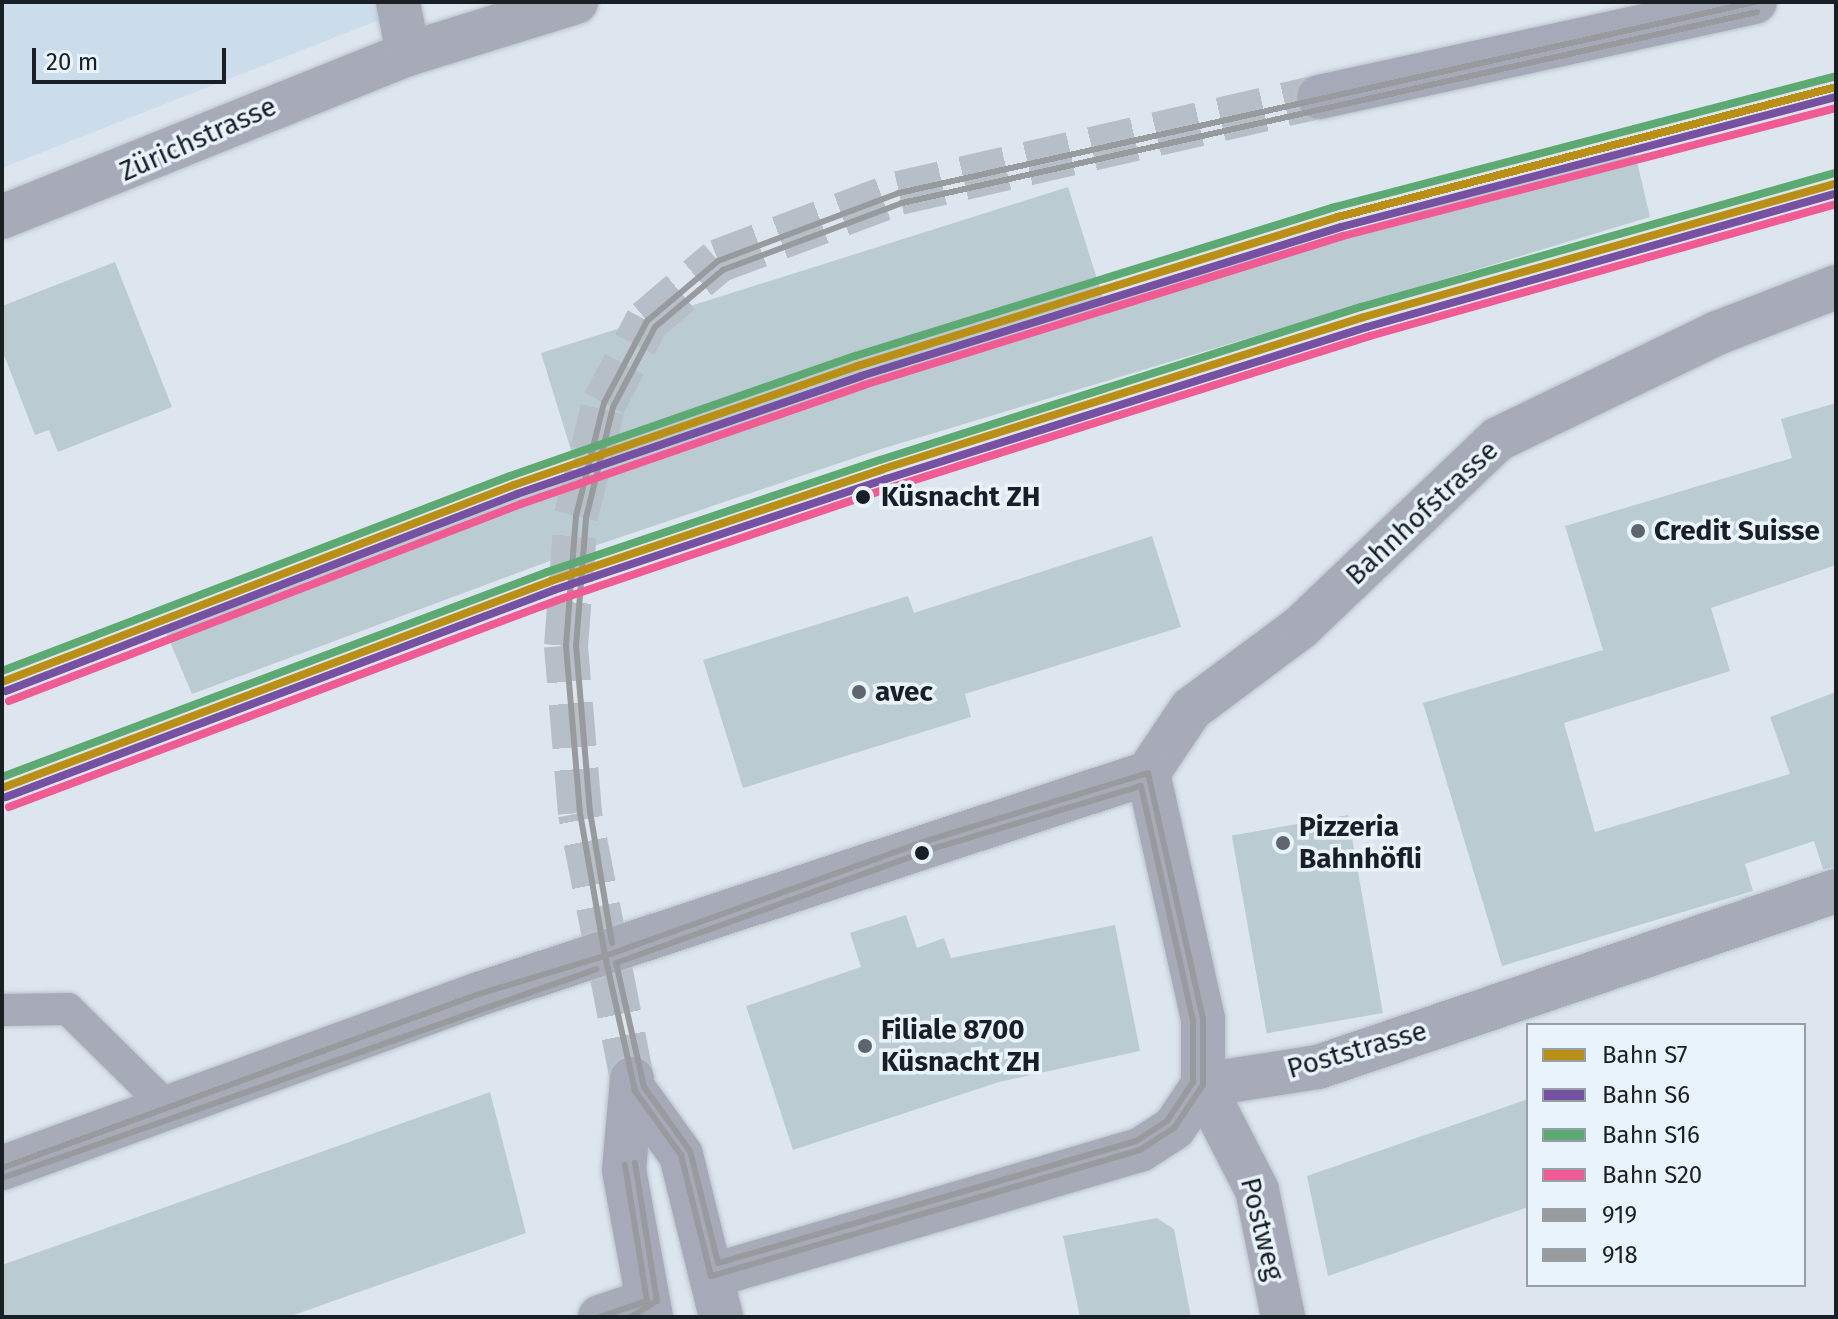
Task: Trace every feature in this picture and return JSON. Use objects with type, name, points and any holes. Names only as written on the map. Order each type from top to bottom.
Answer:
[{"type":"main road","points":[[1319,97],[1755,2]]},
{"type":"main road","points":[[649,1309],[624,1170],[633,1085],[681,1155],[716,1297]]},
{"type":"street","points":[[398,2],[408,54]]},
{"type":"street","name":"Zürichstrasse","points":[[2,217],[408,54],[576,2]]},
{"type":"street","name":"Bahnhofstrasse","points":[[1148,773],[1191,709],[1301,627],[1498,439],[1717,333],[1836,287]]},
{"type":"street","points":[[2,1168],[171,1111],[479,994],[1148,773]]},
{"type":"street","name":"Postweg","points":[[1148,773],[1203,1020],[1203,1085],[1257,1190],[1283,1317]]},
{"type":"street","name":"Poststrasse","points":[[1203,1085],[1318,1067],[1836,891]]},
{"type":"street","points":[[716,1297],[1140,1150],[1174,1128],[1203,1085]]},
{"type":"street","points":[[600,1317],[649,1309]]},
{"type":"lane","points":[[2,1010],[68,1009],[171,1111]]},
{"type":"shaded area","points":[[2,2],[372,2],[379,20],[2,168]]},
{"type":"building","points":[[1634,149],[1650,217],[878,450],[544,563],[192,694],[165,630],[578,473],[541,353],[1068,187],[1104,301]]},
{"type":"building","points":[[115,262],[172,407],[58,452],[49,430],[35,435],[2,350],[2,306]]},
{"type":"building","points":[[1836,403],[1836,565],[1711,608],[1730,671],[1564,723],[1595,832],[1790,774],[1770,717],[1836,692],[1836,867],[1823,869],[1814,841],[1745,864],[1753,891],[1502,966],[1423,703],[1603,650],[1565,526],[1792,458],[1781,419]]},
{"type":"building","points":[[1152,536],[1181,627],[965,694],[971,717],[743,788],[703,660],[908,596],[914,613]]},
{"type":"building","points":[[1348,815],[1383,1013],[1267,1033],[1232,835]]},
{"type":"building","points":[[906,915],[917,948],[944,938],[951,958],[1115,925],[1140,1051],[999,1082],[793,1150],[746,1006],[861,967],[850,933]]},
{"type":"building","points":[[490,1092],[526,1233],[288,1317],[2,1317],[2,1265]]},
{"type":"building","points":[[1526,1100],[1526,1208],[1328,1276],[1307,1176]]},
{"type":"building","points":[[1157,1218],[1174,1229],[1191,1317],[1080,1317],[1063,1236]]},
{"type":"tunnel","points":[[632,1079],[580,813],[566,646],[576,516],[604,403],[647,321],[718,261],[899,193],[1319,97]]},
{"type":"rail line","name":"S16","points":[[2,671],[510,476],[855,356],[1335,207],[1833,77]]},
{"type":"rail line","name":"S7","points":[[2,682],[514,485],[858,366],[1338,217],[1836,87]]},
{"type":"rail line","name":"S6","points":[[6,691],[517,494],[861,376],[1341,227],[1836,97]]},
{"type":"rail line","name":"S20","points":[[9,701],[521,504],[864,385],[1343,236],[1836,108]]},
{"type":"rail line","name":"S16","points":[[2,777],[547,572],[880,460],[1361,307],[1833,173]]},
{"type":"rail line","name":"S7","points":[[2,788],[551,581],[883,469],[1364,317],[1836,183]]},
{"type":"rail line","name":"S6","points":[[6,797],[554,590],[886,479],[1367,327],[1836,193]]},
{"type":"rail line","name":"S20","points":[[9,807],[558,600],[889,488],[1370,336],[1836,204]]},
{"type":"transit line","name":"919","points":[[605,956],[580,813],[566,646],[576,516],[604,403],[647,321],[718,261],[899,193],[1755,2]]},
{"type":"transit line","name":"918","points":[[612,943],[590,812],[576,646],[586,518],[613,407],[655,327],[723,270],[902,203],[1757,12]]},
{"type":"transit line","name":"919","points":[[1148,773],[1203,1020],[1203,1085],[1174,1128],[1140,1150],[711,1276],[681,1155],[635,1091],[605,956],[929,840],[1148,773]]},
{"type":"transit line","name":"918","points":[[1141,786],[1193,1021],[1193,1082],[1167,1121],[1136,1141],[718,1263],[690,1151],[644,1087],[616,963],[932,849],[1141,786]]},
{"type":"transit line","name":"919","points":[[2,1168],[479,994],[605,956]]},
{"type":"transit line","name":"918","points":[[5,1177],[597,969]]},
{"type":"transit line","name":"918","points":[[631,1317],[657,1301],[635,1163]]},
{"type":"transit line","name":"919","points":[[600,1317],[647,1301],[625,1165]]},
{"type":"place","name":"Küsnacht ZH","points":[[863,497]]},
{"type":"place","name":"Credit Suisse","points":[[1638,531]]},
{"type":"place","name":"avec","points":[[859,692]]},
{"type":"place","name":"Pizzeria Bahnhöfli","points":[[1283,843]]},
{"type":"place","name":"Filiale 8700 Küsnacht ZH","points":[[865,1046]]}]
